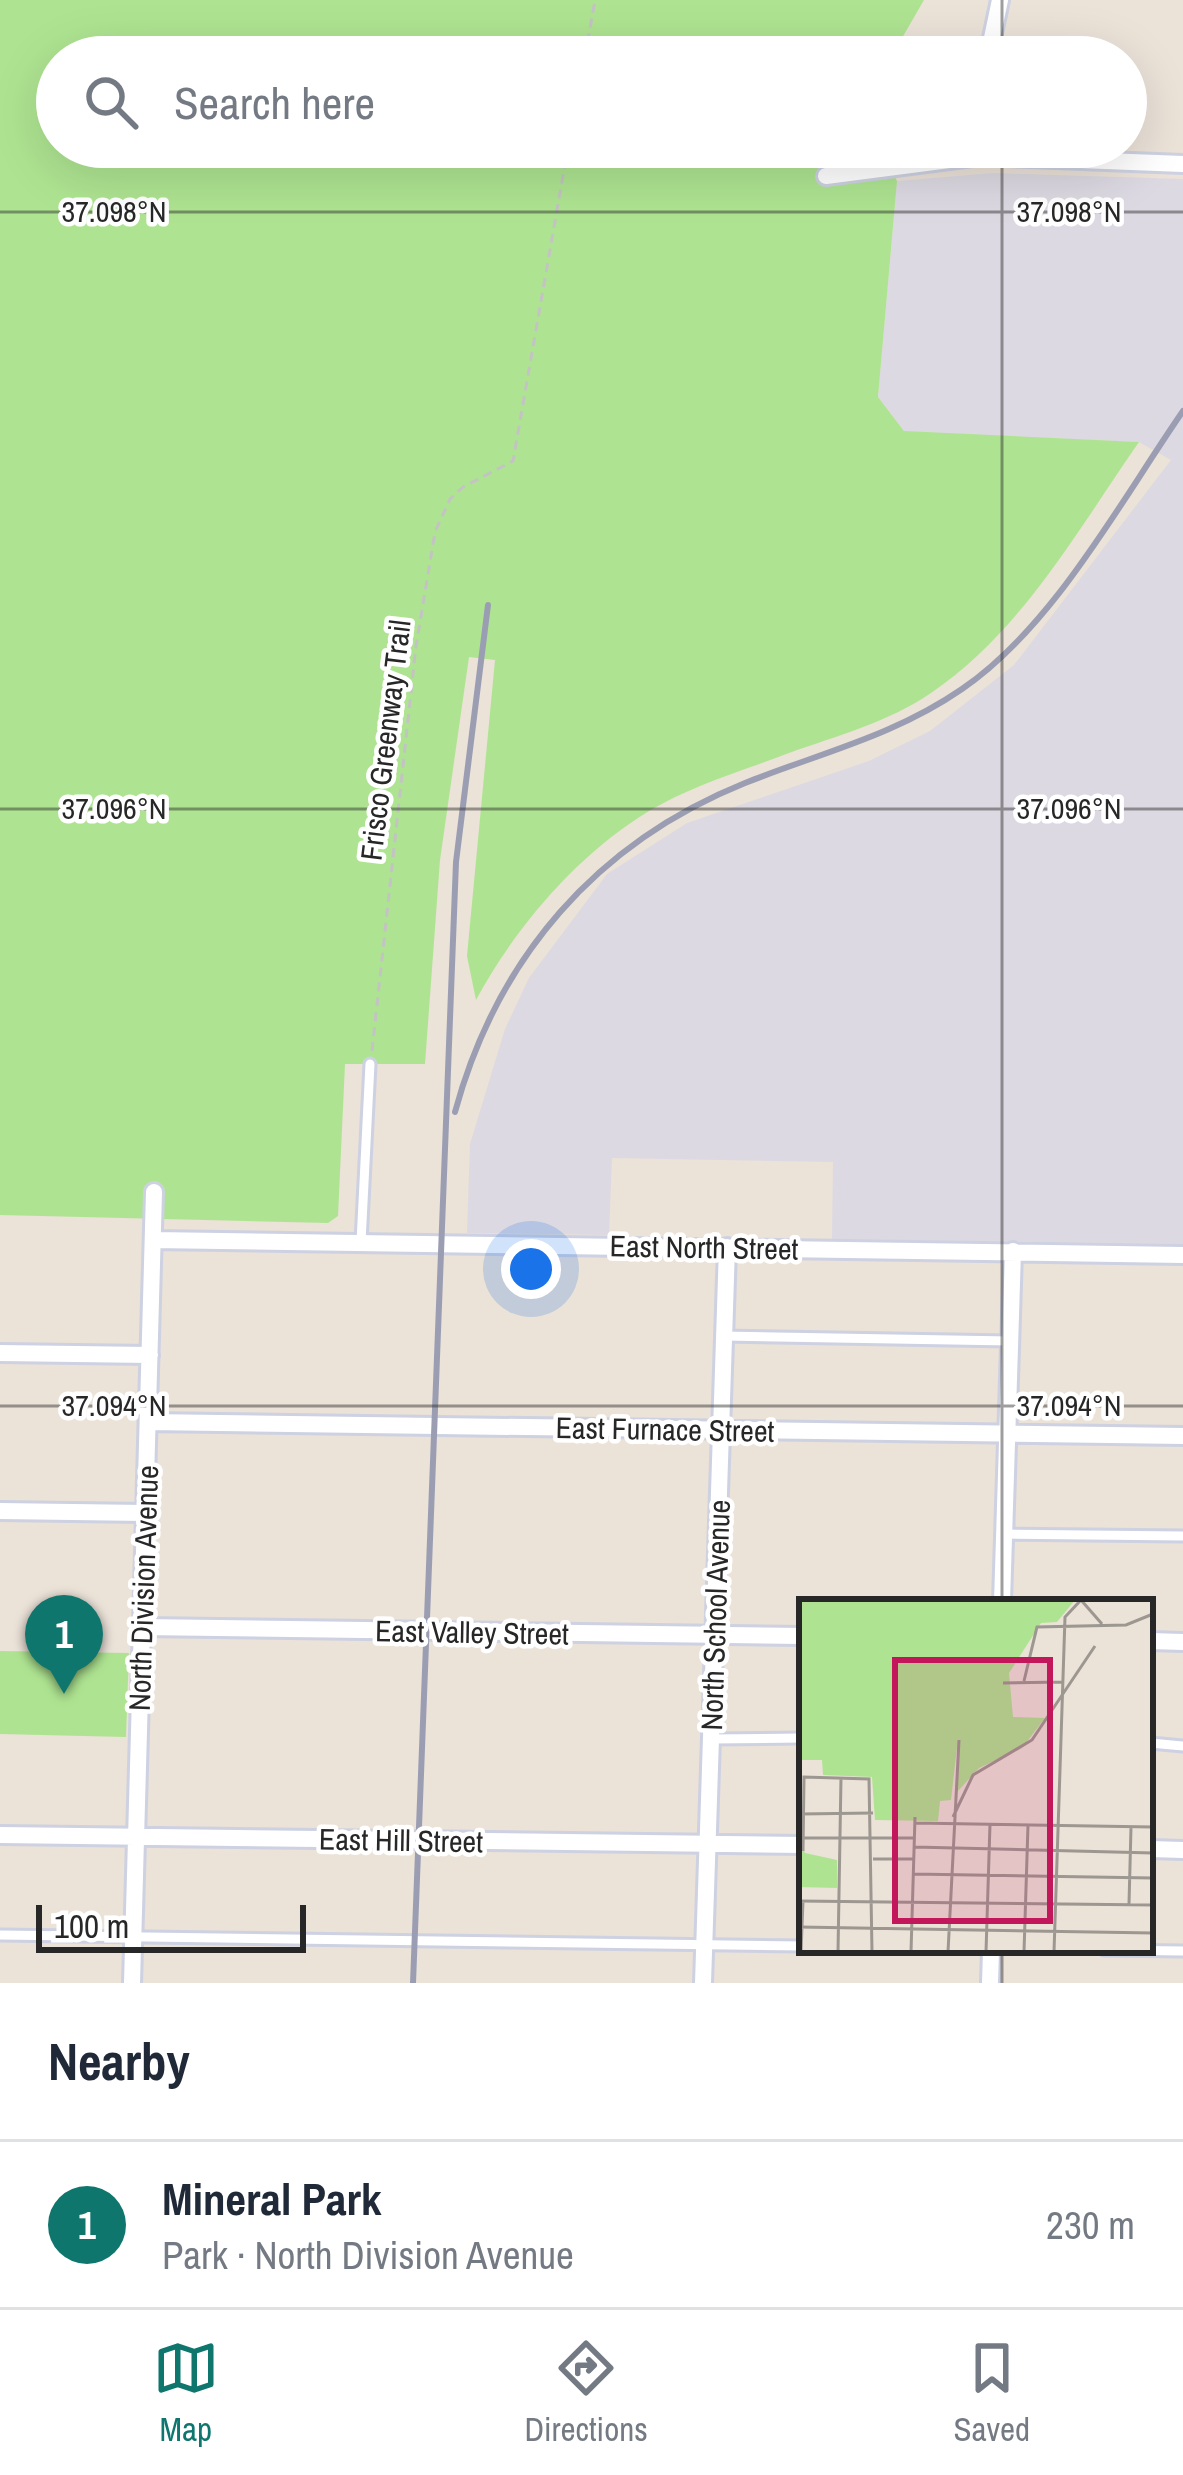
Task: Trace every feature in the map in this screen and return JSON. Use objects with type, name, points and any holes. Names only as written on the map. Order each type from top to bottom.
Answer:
[{"type":"street","points":[[992,36],[1000,0]]},
{"type":"street","points":[[1147,162],[1183,164]]},
{"type":"street","points":[[826,176],[877,168]]},
{"type":"street","name":"North Division Avenue","points":[[132,1983],[154,1192]]},
{"type":"street","name":"East North Street","points":[[153,1240],[1183,1255]]},
{"type":"street","name":"North School Avenue","points":[[703,1983],[727,1247]]},
{"type":"street","points":[[1002,1599],[1013,1251]]},
{"type":"street","points":[[0,1353],[150,1354]]},
{"type":"street","name":"East Furnace Street","points":[[148,1422],[1183,1436]]},
{"type":"street","points":[[0,1511],[145,1513]]},
{"type":"street","name":"East Valley Street","points":[[142,1627],[799,1636]]},
{"type":"street","points":[[1153,1641],[1183,1642]]},
{"type":"street","name":"East Hill Street","points":[[0,1835],[799,1845]]},
{"type":"street","points":[[1153,1849],[1183,1850]]},
{"type":"street","points":[[990,1983],[991,1953]]},
{"type":"lane","points":[[362,1242],[370,1064]]},
{"type":"lane","points":[[724,1336],[1010,1341]]},
{"type":"lane","points":[[1004,1534],[1183,1536]]},
{"type":"lane","points":[[711,1739],[799,1738]]},
{"type":"lane","points":[[1153,1743],[1183,1746]]},
{"type":"lane","points":[[0,1935],[799,1946]]},
{"type":"lane","points":[[1153,1951],[1183,1951]]},
{"type":"path","points":[[589,36],[595,0]]},
{"type":"path","name":"Frisco Greenway Trail","points":[[370,1064],[416,646],[435,532],[463,487],[512,460],[564,168]]},
{"type":"shaded area","points":[[993,173],[1183,179],[1183,1244],[832,1239],[833,1162],[612,1158],[609,1235],[467,1233],[470,1144],[505,1029],[529,978],[607,874],[687,823],[869,761],[930,731],[1014,665],[1171,460],[1139,442],[905,432],[878,397],[897,181]]},
{"type":"green space","points":[[0,0],[924,0],[903,36],[36,36],[36,168],[890,168],[897,181],[878,397],[904,431],[1139,442],[1046,578],[964,668],[898,712],[712,781],[638,818],[590,855],[546,899],[476,1000],[467,956],[495,660],[469,657],[440,860],[425,1064],[345,1064],[338,1216],[328,1223],[0,1215]]},
{"type":"green space","points":[[0,1651],[129,1653],[126,1737],[0,1734]]},
{"type":"railway","points":[[455,1112],[497,1004],[560,912],[599,873],[691,808],[910,719],[995,663],[1056,597],[1183,411]]},
{"type":"railway","points":[[413,1983],[456,862],[488,605]]},
{"type":"place","name":"Mineral Park","points":[[64,1694]]}]
